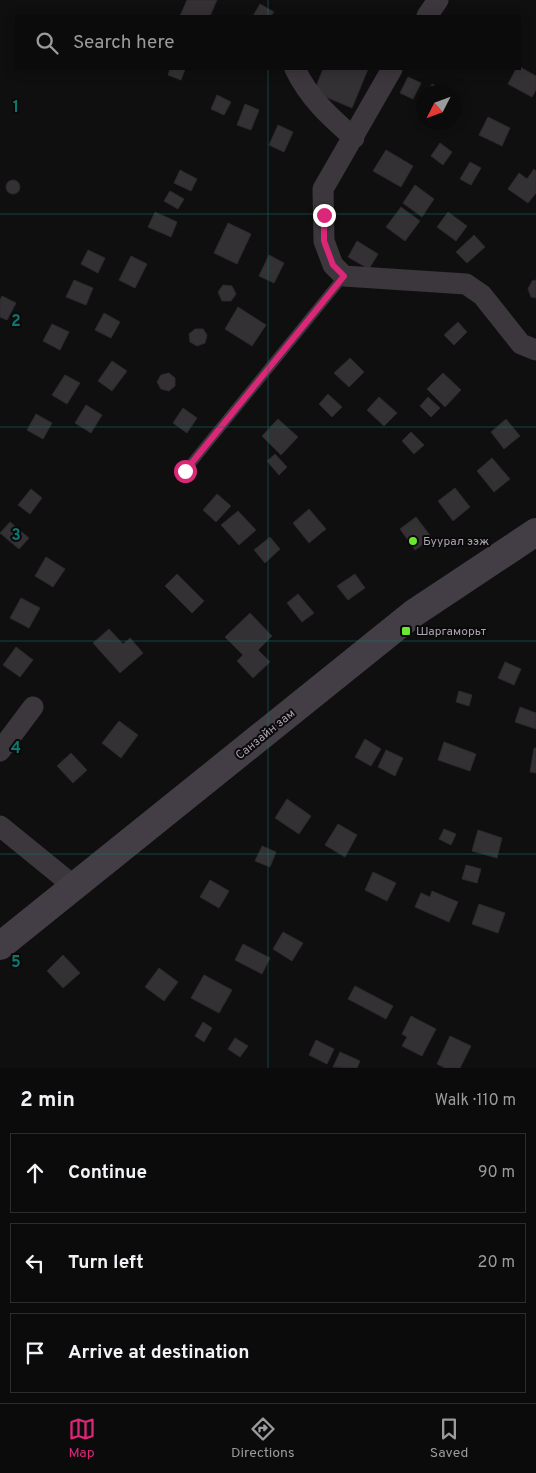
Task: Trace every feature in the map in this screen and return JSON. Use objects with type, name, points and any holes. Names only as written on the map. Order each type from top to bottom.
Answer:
[{"type":"main road","name":"Санзайн зам","points":[[0,946],[414,613],[536,532]]},
{"type":"street","points":[[427,15],[438,0]]},
{"type":"street","points":[[295,70],[314,101],[354,138]]},
{"type":"street","points":[[391,70],[323,189],[324,241],[333,265],[344,276],[466,284],[482,296],[522,344],[536,350]]},
{"type":"street","points":[[0,751],[33,707]]},
{"type":"street","points":[[0,826],[75,887]]},
{"type":"lane","points":[[185,471],[344,276]]},
{"type":"building","points":[[187,0],[217,0],[210,15],[180,15]]},
{"type":"building","points":[[260,4],[274,12],[272,15],[254,15]]},
{"type":"building","points":[[521,68],[536,76],[536,90],[532,97],[508,84],[515,70],[521,70]]},
{"type":"building","points":[[170,70],[185,70],[181,80],[168,75]]},
{"type":"building","points":[[323,70],[368,70],[352,108],[314,92]]},
{"type":"building","points":[[408,77],[421,83],[416,85],[416,93],[413,99],[400,93]]},
{"type":"building","points":[[217,95],[231,102],[224,115],[211,109]]},
{"type":"building","points":[[245,104],[259,110],[251,130],[237,125]]},
{"type":"building","points":[[488,117],[510,128],[502,146],[479,135]]},
{"type":"building","points":[[278,125],[293,132],[284,152],[269,145]]},
{"type":"building","points":[[440,143],[452,152],[443,165],[431,156]]},
{"type":"building","points":[[386,150],[413,166],[401,187],[373,171]]},
{"type":"building","points":[[470,162],[481,168],[471,185],[460,179]]},
{"type":"building","points":[[534,169],[536,171],[536,193],[528,203],[508,189],[519,173],[527,179]]},
{"type":"building","points":[[180,170],[197,179],[191,191],[174,183]]},
{"type":"building","points":[[10,180],[16,180],[20,187],[16,194],[10,194],[6,190],[6,184]]},
{"type":"building","points":[[415,185],[434,199],[422,217],[403,203]]},
{"type":"building","points":[[170,191],[184,199],[178,209],[164,201]]},
{"type":"building","points":[[401,207],[420,221],[405,241],[386,227]]},
{"type":"building","points":[[155,212],[177,222],[171,237],[148,227]]},
{"type":"building","points":[[448,212],[467,226],[456,241],[437,227]]},
{"type":"building","points":[[228,223],[251,234],[237,264],[214,253]]},
{"type":"building","points":[[474,235],[485,247],[467,263],[456,252]]},
{"type":"building","points":[[357,241],[378,254],[369,269],[348,257]]},
{"type":"building","points":[[88,250],[105,258],[98,273],[81,264]]},
{"type":"building","points":[[269,255],[284,263],[274,283],[259,276]]},
{"type":"building","points":[[131,256],[147,264],[135,288],[119,280]]},
{"type":"building","points":[[74,280],[93,288],[86,305],[66,297]]},
{"type":"building","points":[[536,280],[536,298],[531,297],[528,289],[532,281]]},
{"type":"building","points":[[223,285],[232,286],[236,294],[231,301],[222,301],[218,292]]},
{"type":"building","points":[[2,296],[16,303],[7,320],[0,317],[0,300]]},
{"type":"building","points":[[238,307],[266,325],[252,346],[225,329]]},
{"type":"building","points":[[104,313],[120,322],[111,338],[95,330]]},
{"type":"building","points":[[458,322],[467,332],[454,345],[444,335]]},
{"type":"building","points":[[52,324],[69,332],[60,350],[43,341]]},
{"type":"building","points":[[195,329],[203,329],[207,335],[205,343],[197,346],[190,342],[189,334]]},
{"type":"building","points":[[350,358],[364,372],[349,387],[334,373]]},
{"type":"building","points":[[112,361],[127,371],[112,391],[98,381]]},
{"type":"building","points":[[169,373],[175,378],[175,386],[169,391],[161,389],[157,382],[161,375]]},
{"type":"building","points":[[443,373],[461,390],[445,407],[427,389]]},
{"type":"building","points":[[65,375],[80,383],[67,404],[52,395]]},
{"type":"building","points":[[328,394],[342,407],[332,417],[319,404]]},
{"type":"building","points":[[379,397],[397,413],[384,426],[367,410]]},
{"type":"building","points":[[428,397],[440,408],[431,417],[420,406]]},
{"type":"building","points":[[86,405],[102,415],[91,433],[75,423]]},
{"type":"building","points":[[183,408],[197,418],[187,433],[173,423]]},
{"type":"building","points":[[36,414],[52,423],[43,439],[27,430]]},
{"type":"building","points":[[278,419],[298,437],[281,455],[262,436]]},
{"type":"building","points":[[506,419],[520,436],[504,449],[491,432]]},
{"type":"building","points":[[411,432],[424,445],[414,454],[402,441]]},
{"type":"building","points":[[275,454],[287,467],[279,475],[267,461]]},
{"type":"building","points":[[492,458],[510,479],[494,492],[477,471]]},
{"type":"building","points":[[455,488],[470,507],[453,521],[438,501]]},
{"type":"building","points":[[31,489],[42,498],[30,514],[18,505]]},
{"type":"building","points":[[217,494],[231,506],[216,522],[203,510]]},
{"type":"building","points":[[309,509],[326,529],[309,543],[293,523]]},
{"type":"building","points":[[238,511],[256,530],[239,545],[221,525]]},
{"type":"building","points":[[416,517],[432,538],[415,550],[400,529]]},
{"type":"building","points":[[10,522],[29,538],[19,549],[0,533]]},
{"type":"building","points":[[270,537],[280,549],[265,563],[254,550]]},
{"type":"building","points":[[46,557],[65,569],[53,587],[35,576]]},
{"type":"building","points":[[177,574],[204,601],[192,613],[165,586]]},
{"type":"building","points":[[355,574],[365,588],[348,600],[337,586]]},
{"type":"building","points":[[298,594],[314,613],[302,622],[287,603]]},
{"type":"building","points":[[21,598],[40,608],[29,628],[10,618]]},
{"type":"building","points":[[250,613],[272,636],[258,650],[270,662],[253,678],[237,661],[243,655],[225,637]]},
{"type":"building","points":[[109,629],[123,644],[130,638],[143,653],[120,673],[93,643]]},
{"type":"building","points":[[16,647],[33,660],[20,677],[3,665]]},
{"type":"building","points":[[505,662],[521,669],[514,685],[498,678]]},
{"type":"building","points":[[459,691],[472,695],[469,706],[456,702]]},
{"type":"building","points":[[520,707],[536,713],[536,729],[515,722]]},
{"type":"building","points":[[119,721],[138,735],[121,758],[102,743]]},
{"type":"building","points":[[365,739],[381,749],[371,766],[355,757]]},
{"type":"building","points":[[444,742],[476,754],[470,771],[438,760]]},
{"type":"building","points":[[534,748],[536,748],[536,773],[530,772]]},
{"type":"building","points":[[386,750],[403,758],[395,776],[378,767]]},
{"type":"building","points":[[71,753],[87,770],[73,783],[57,766]]},
{"type":"building","points":[[287,799],[311,816],[299,834],[275,818]]},
{"type":"building","points":[[338,824],[357,835],[345,857],[325,845]]},
{"type":"building","points":[[444,829],[456,834],[451,845],[439,839]]},
{"type":"building","points":[[478,830],[502,838],[497,858],[472,851]]},
{"type":"building","points":[[262,846],[276,852],[270,867],[255,861]]},
{"type":"building","points":[[466,865],[481,869],[477,883],[462,879]]},
{"type":"building","points":[[373,872],[396,883],[387,901],[365,890]]},
{"type":"building","points":[[210,880],[229,891],[219,908],[200,897]]},
{"type":"building","points":[[432,891],[458,902],[449,922],[415,907],[421,893],[430,897]]},
{"type":"building","points":[[479,904],[505,913],[498,933],[472,924]]},
{"type":"building","points":[[283,932],[303,943],[292,961],[273,949]]},
{"type":"building","points":[[243,944],[270,958],[262,974],[235,960]]},
{"type":"building","points":[[63,955],[80,973],[63,988],[47,971]]},
{"type":"building","points":[[159,968],[178,982],[164,1001],[145,987]]},
{"type":"building","points":[[204,975],[232,990],[219,1013],[191,998]]},
{"type":"building","points":[[355,986],[393,1006],[386,1019],[348,999]]},
{"type":"building","points":[[411,1016],[436,1029],[422,1056],[402,1046],[407,1037],[402,1034]]},
{"type":"building","points":[[203,1022],[212,1028],[204,1042],[195,1036]]},
{"type":"building","points":[[450,1036],[471,1046],[460,1068],[445,1068],[437,1064]]},
{"type":"building","points":[[235,1038],[248,1046],[240,1057],[228,1049]]},
{"type":"building","points":[[316,1040],[334,1049],[327,1064],[309,1055]]},
{"type":"building","points":[[340,1052],[360,1061],[357,1068],[333,1067]]},
{"type":"place","name":"Буурал ээж","points":[[413,541]]},
{"type":"place","name":"Шаргаморьт","points":[[406,631]]},
{"type":"route","points":[[185,471],[344,276],[333,265],[324,241],[324,215]]}]
